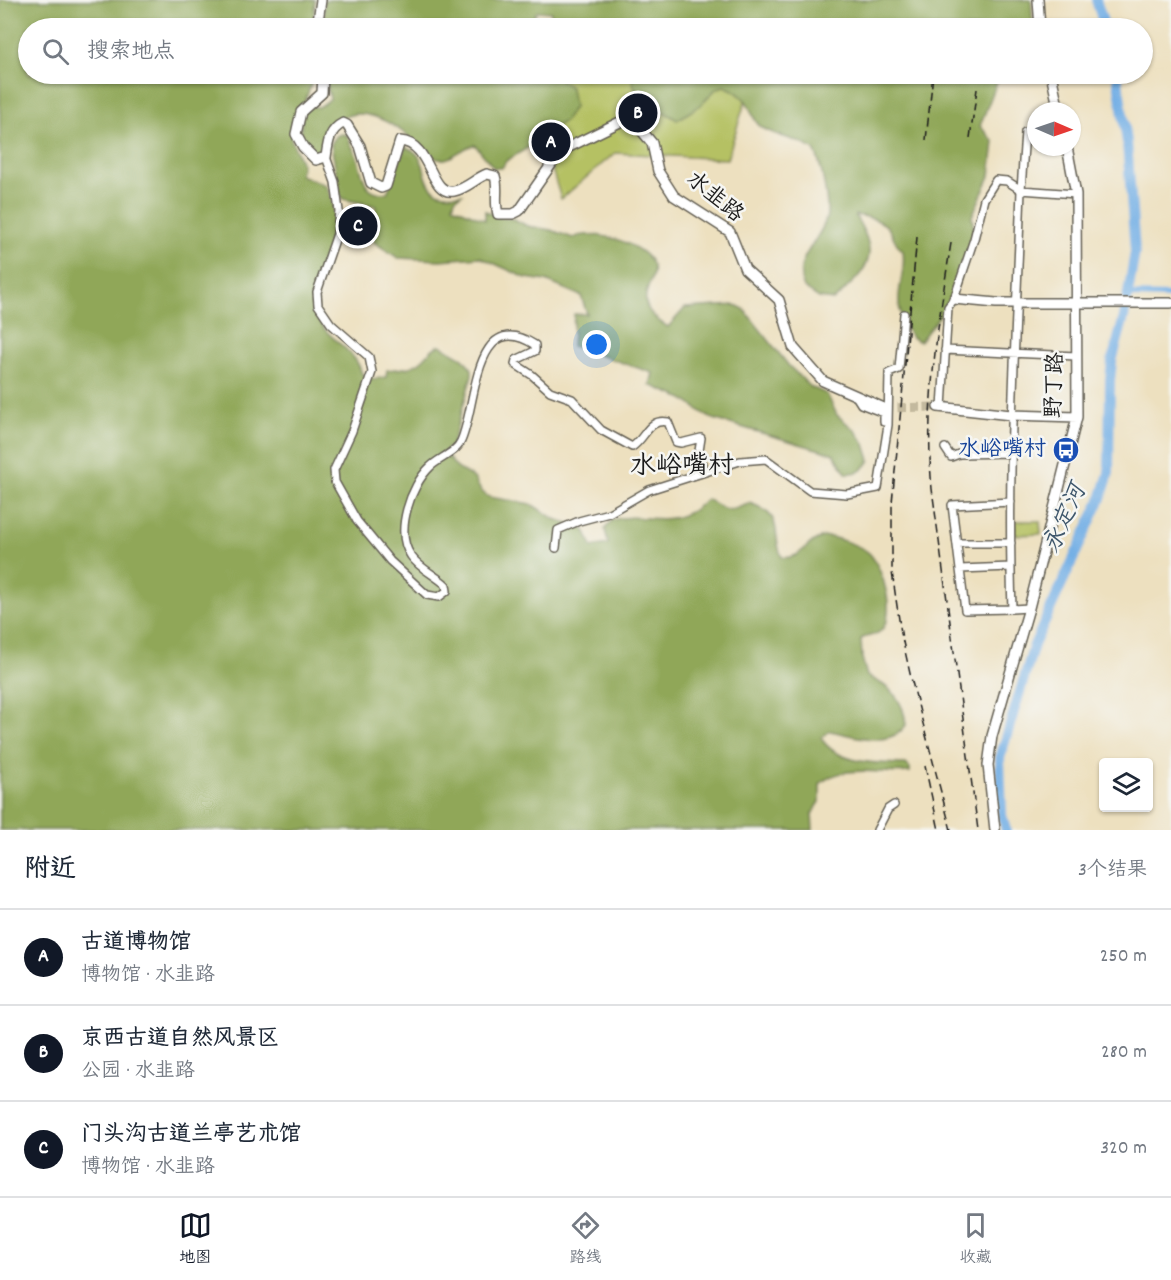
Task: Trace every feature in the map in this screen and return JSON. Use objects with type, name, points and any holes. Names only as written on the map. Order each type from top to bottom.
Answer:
[{"type":"street","points":[[318,18],[321,0]]},
{"type":"street","points":[[1038,0],[1039,18]]},
{"type":"street","points":[[322,84],[322,93],[301,112],[296,134],[310,156],[316,160],[326,158],[336,182],[339,210],[337,234],[316,292],[318,305],[331,324],[369,357],[372,372],[352,431],[334,470],[335,482],[357,521],[402,574],[427,595],[439,597],[447,591],[446,585],[411,555],[404,537],[405,524],[410,504],[427,470],[460,444],[484,360],[493,340],[499,336],[524,338],[535,345],[535,351],[516,360],[515,364],[550,391],[572,399],[589,420],[622,443],[632,447],[640,442],[647,428],[663,421],[668,422],[676,442],[701,438],[699,451],[702,464],[695,475]]},
{"type":"street","points":[[1053,84],[1057,102]]},
{"type":"street","name":"水韭路","points":[[326,158],[328,140],[333,130],[343,123],[347,125],[360,146],[371,183],[381,188],[386,186],[400,141],[408,142],[421,152],[438,187],[445,190],[451,192],[459,190],[487,174],[495,176],[498,183],[494,202],[498,214],[513,214],[519,211],[553,162],[569,147],[630,117],[652,142],[658,171],[674,196],[730,232],[745,269],[779,300],[793,347],[823,381],[884,408]]},
{"type":"street","points":[[1012,609],[1011,415],[1025,132],[1027,132]]},
{"type":"street","name":"野丁路","points":[[995,830],[988,765],[989,750],[1029,608],[1077,417],[1079,302],[1076,194],[1069,156]]},
{"type":"street","points":[[1076,194],[1022,190],[1006,181],[996,180],[984,199],[974,239],[954,299],[948,307],[940,407],[1011,415],[1077,417]]},
{"type":"street","points":[[954,299],[1017,303],[1171,303]]},
{"type":"street","points":[[556,548],[558,530],[579,521],[609,513],[649,490],[760,458],[773,463],[810,491],[858,492],[878,488],[885,440],[889,373],[898,369],[904,314]]},
{"type":"street","points":[[945,350],[1077,356]]},
{"type":"street","points":[[856,396],[861,404],[884,413],[885,440]]},
{"type":"street","points":[[945,448],[951,457],[959,454],[1011,453]]},
{"type":"street","points":[[1011,502],[952,505],[965,610],[1029,608]]},
{"type":"street","points":[[957,543],[1011,543]]},
{"type":"street","points":[[960,569],[1011,567]]},
{"type":"street","points":[[877,830],[888,809],[894,805]]},
{"type":"green space","points":[[0,0],[315,0],[314,18],[18,18],[18,84],[311,84],[291,139],[302,164],[300,175],[326,185],[333,202],[332,233],[314,293],[317,319],[352,356],[362,374],[374,379],[386,377],[387,370],[417,364],[440,345],[463,358],[472,369],[472,375],[452,445],[444,452],[457,468],[474,478],[481,491],[489,497],[531,504],[555,519],[585,530],[592,547],[608,544],[605,529],[612,520],[631,517],[660,519],[679,517],[691,512],[707,499],[727,509],[750,503],[762,508],[773,520],[782,557],[795,556],[823,537],[839,539],[869,553],[884,581],[888,605],[887,617],[878,633],[861,639],[862,658],[867,676],[883,684],[899,701],[906,725],[899,733],[881,739],[830,731],[821,738],[828,747],[848,758],[859,761],[906,764],[910,772],[863,771],[839,774],[829,778],[820,784],[820,802],[812,814],[813,830],[0,830]]},
{"type":"green space","points":[[324,0],[1031,0],[1032,18],[551,18],[551,12],[537,11],[533,18],[324,18]]},
{"type":"green space","points":[[327,84],[566,84],[571,88],[574,107],[565,121],[541,135],[534,144],[506,161],[502,168],[494,168],[475,145],[448,158],[434,158],[392,125],[369,115],[357,114],[346,116],[336,123],[327,134],[320,155],[316,157],[300,136],[303,109],[307,106],[319,107],[330,99]]},
{"type":"green space","points":[[526,84],[751,84],[727,159],[615,153],[561,199]]},
{"type":"green space","points":[[634,84],[996,84],[980,126],[994,142],[990,176],[972,216],[974,233],[956,287],[945,309],[920,341],[909,334],[899,307],[903,251],[887,227],[879,221],[855,215],[868,243],[868,259],[860,275],[841,294],[833,300],[819,298],[804,288],[801,278],[803,260],[822,228],[827,213],[824,184],[814,150],[761,127],[745,100],[727,87],[716,89],[701,105],[677,120],[643,102]]},
{"type":"green space","points":[[347,135],[368,187],[379,193],[387,193],[405,147],[415,152],[421,159],[429,184],[435,191],[445,194],[462,194],[455,199],[453,206],[485,220],[485,211],[499,217],[514,219],[527,226],[551,230],[573,238],[593,235],[617,239],[639,250],[647,256],[653,270],[647,292],[648,308],[668,327],[685,308],[736,305],[744,309],[789,366],[811,387],[827,394],[837,415],[856,431],[865,444],[870,460],[860,471],[846,473],[834,454],[710,418],[683,399],[650,385],[653,373],[572,346],[574,314],[587,314],[581,296],[546,281],[526,278],[480,257],[440,260],[398,258],[375,243],[371,236],[376,206],[343,199],[340,194],[331,144],[336,136]]},
{"type":"green space","points":[[1015,521],[1040,521],[1041,534],[1015,535]]},
{"type":"waterway","name":"永定河","points":[[1096,0],[1102,18]]},
{"type":"waterway","name":"永定河","points":[[1006,830],[1002,815],[1000,758],[1034,645],[1102,496],[1109,473],[1112,361],[1124,317],[1135,252],[1127,142],[1118,84]]},
{"type":"waterway","points":[[1128,295],[1171,296]]},
{"type":"tunnel","points":[[884,408],[938,407]]},
{"type":"railway","points":[[926,140],[932,84]]},
{"type":"railway","points":[[970,138],[977,89]]},
{"type":"railway","points":[[917,237],[892,503],[892,572],[901,633],[911,678],[951,830]]},
{"type":"railway","points":[[951,243],[941,305],[931,396],[930,458],[932,489],[978,830]]},
{"type":"railway","points":[[925,766],[939,830]]},
{"type":"place","name":"京西古道自然风景区","points":[[638,113]]},
{"type":"place","name":"古道博物馆","points":[[551,142]]},
{"type":"place","name":"门头沟古道兰亭艺术馆","points":[[358,226]]},
{"type":"place","name":"水峪嘴村","points":[[1066,450]]},
{"type":"district","name":"水峪嘴村","points":[[682,467]]}]
